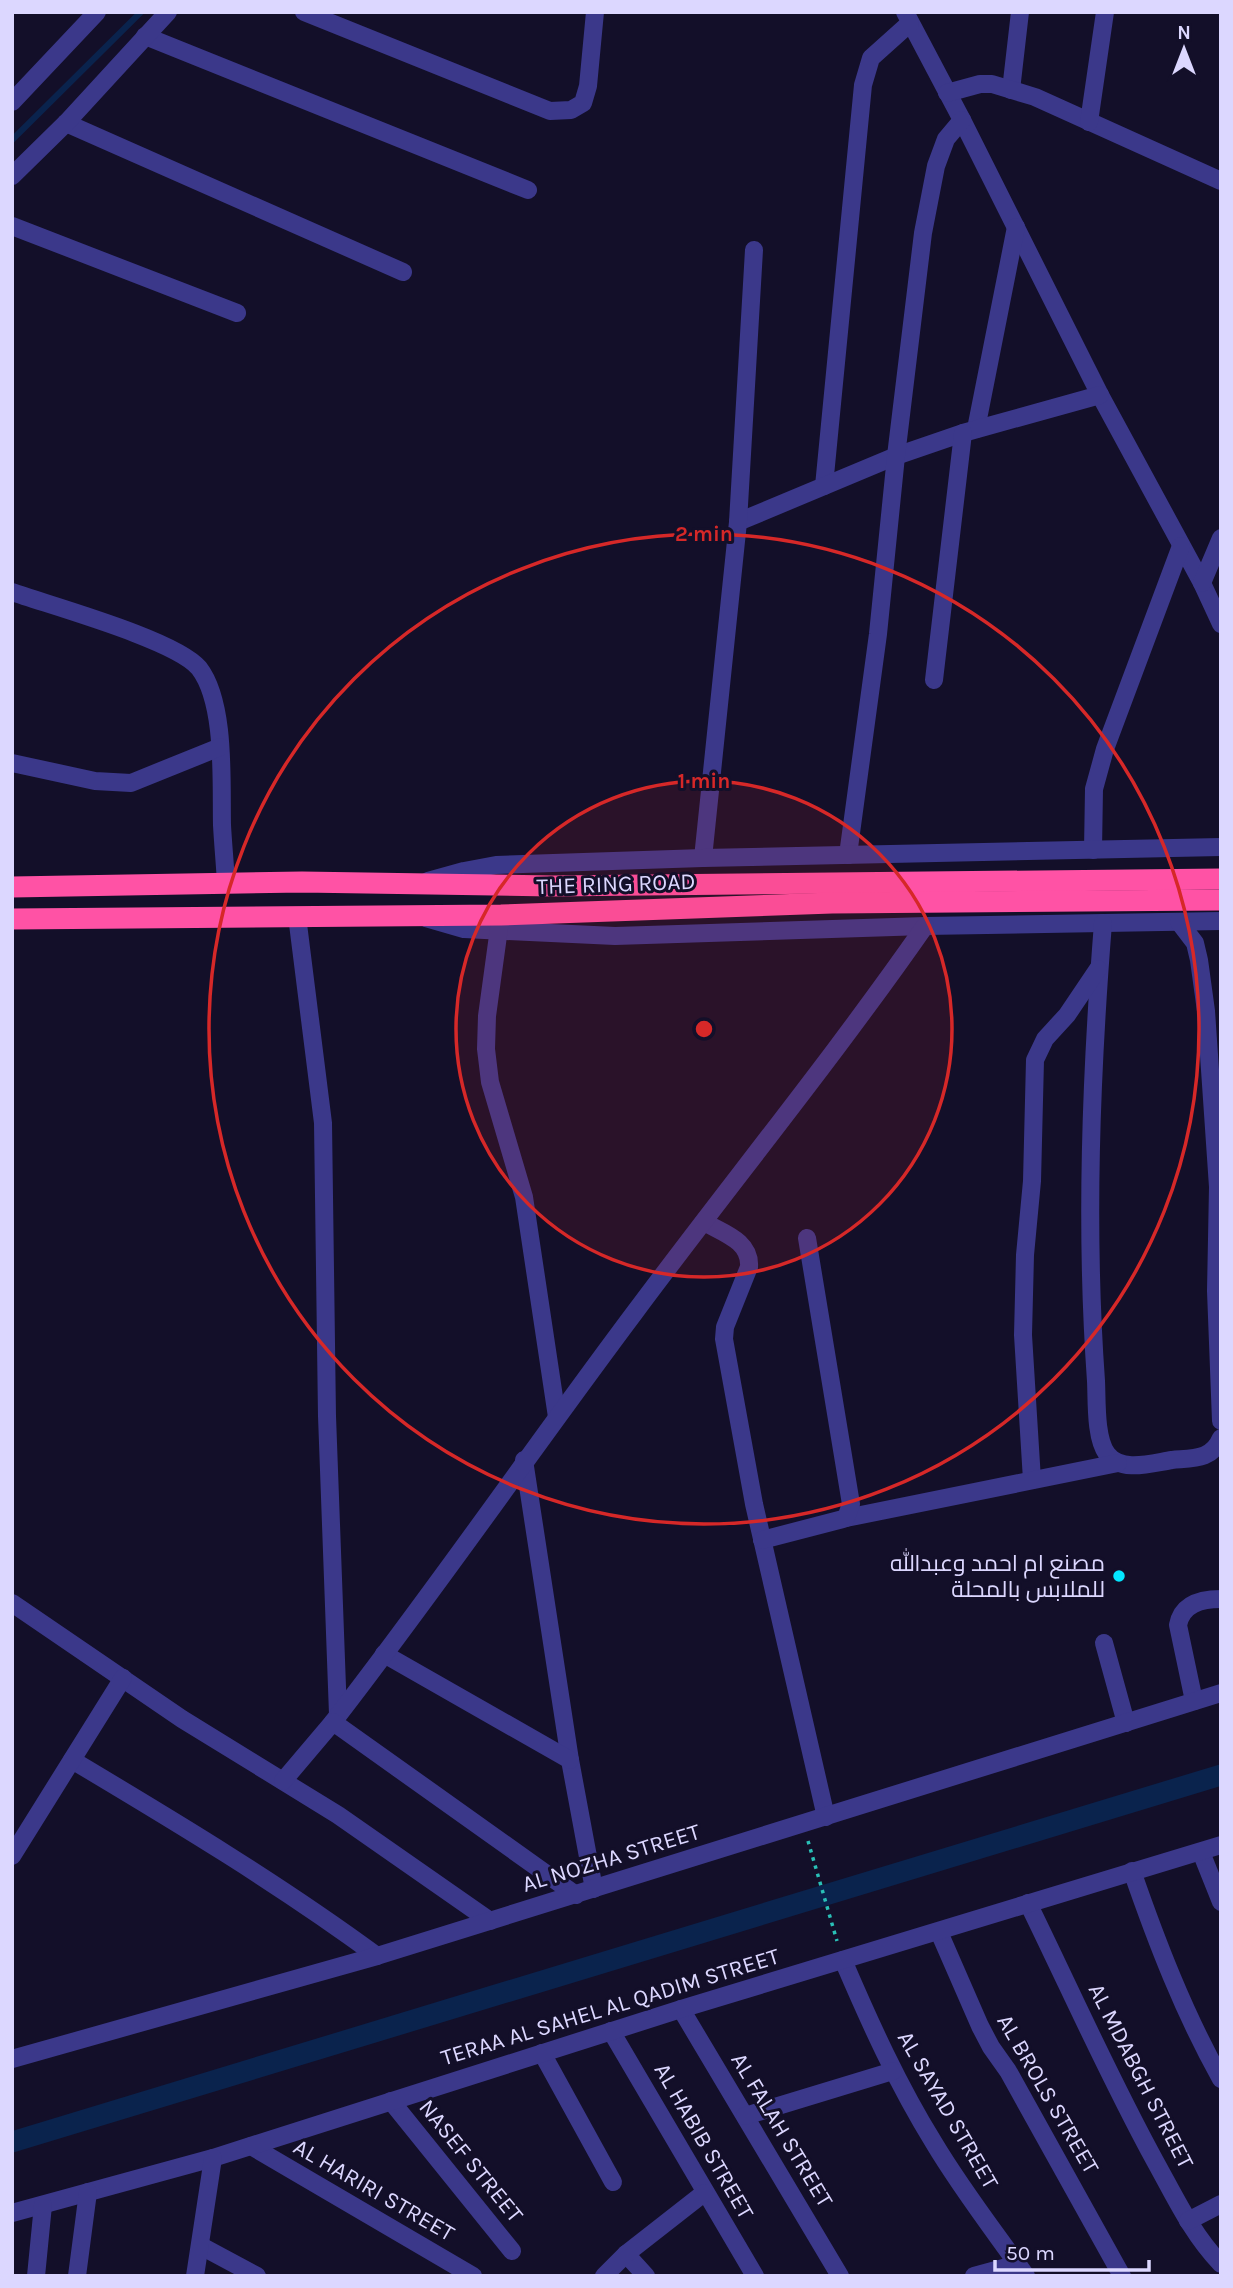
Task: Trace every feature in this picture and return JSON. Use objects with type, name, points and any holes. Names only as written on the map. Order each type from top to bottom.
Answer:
[{"type":"highway","name":"THE RING ROAD","points":[[12,887],[226,883],[552,886],[1221,879]]},
{"type":"highway","name":"THE RING ROAD","points":[[12,919],[420,915],[500,923],[550,913],[832,903],[1221,900]]},
{"type":"street","points":[[12,102],[97,12]]},
{"type":"street","points":[[12,176],[66,123],[168,12]]},
{"type":"street","points":[[304,12],[550,111],[570,110],[583,103],[588,86],[595,12]]},
{"type":"street","points":[[1011,90],[1020,12]]},
{"type":"street","points":[[1089,121],[1105,12]]},
{"type":"street","points":[[824,486],[864,78],[871,58],[907,18],[1221,624]]},
{"type":"street","points":[[145,36],[528,190]]},
{"type":"street","points":[[947,93],[980,84],[992,84],[1035,97],[1221,181]]},
{"type":"street","points":[[848,855],[878,634],[896,456],[928,206],[936,166],[946,139],[962,120]]},
{"type":"street","points":[[66,123],[403,272]]},
{"type":"street","points":[[12,226],[237,313]]},
{"type":"street","points":[[934,680],[970,431],[1016,227]]},
{"type":"street","points":[[703,858],[738,522],[754,250]]},
{"type":"street","points":[[738,522],[896,456],[970,431],[1100,395]]},
{"type":"street","points":[[1202,583],[1221,538]]},
{"type":"street","points":[[1093,850],[1094,789],[1105,749],[1181,546]]},
{"type":"street","points":[[12,592],[157,642],[181,653],[199,668],[212,695],[220,747],[226,883]]},
{"type":"street","points":[[12,763],[94,781],[131,783],[220,747]]},
{"type":"street","points":[[418,884],[496,865],[1221,847]]},
{"type":"street","points":[[297,916],[323,1123],[327,1416],[336,1718]]},
{"type":"street","points":[[557,1417],[523,1197],[489,1082],[487,1016],[500,923],[615,936],[925,926],[1221,921]]},
{"type":"street","points":[[1179,922],[1195,943],[1206,1012],[1218,1187],[1216,1291],[1221,1421]]},
{"type":"street","points":[[1103,923],[1092,1074],[1090,1179],[1094,1353],[1100,1438],[1107,1454],[1118,1463]]},
{"type":"street","points":[[283,1781],[336,1718],[524,1460],[925,926]]},
{"type":"street","points":[[1032,1480],[1023,1335],[1025,1255],[1032,1181],[1035,1060],[1045,1039],[1082,995],[1100,966]]},
{"type":"street","points":[[704,1223],[744,1245],[750,1258],[749,1267],[724,1327],[724,1339],[762,1540],[826,1817]]},
{"type":"street","points":[[807,1238],[851,1504],[846,1518]]},
{"type":"street","points":[[762,1540],[846,1518],[1118,1463],[1133,1466],[1204,1456],[1216,1449],[1221,1438]]},
{"type":"street","points":[[524,1460],[570,1760],[594,1889]]},
{"type":"street","points":[[1194,1701],[1178,1625],[1180,1613],[1188,1605],[1221,1599]]},
{"type":"street","points":[[12,1603],[182,1719],[338,1815],[489,1921]]},
{"type":"street","points":[[1104,1643],[1126,1723]]},
{"type":"street","points":[[384,1654],[570,1760]]},
{"type":"street","points":[[12,1857],[123,1678]]},
{"type":"street","name":"AL NOZHA STREET","points":[[12,2059],[377,1956],[1221,1693]]},
{"type":"street","points":[[336,1718],[576,1895]]},
{"type":"street","points":[[72,1760],[226,1852],[309,1906],[377,1956]]},
{"type":"street","name":"TERAA AL SAHEL AL QADIM STREET","points":[[12,2213],[213,2158],[681,2009],[1221,1845]]},
{"type":"street","points":[[1200,1852],[1221,1902]]},
{"type":"street","points":[[1132,1871],[1162,1955],[1199,2041],[1221,2079]]},
{"type":"street","name":"AL MDABGH STREET","points":[[1028,1903],[1138,2129],[1203,2246],[1221,2264]]},
{"type":"street","name":"AL BROLS STREET","points":[[939,1932],[985,2036],[1008,2071],[1122,2276]]},
{"type":"street","name":"AL SAYAD STREET","points":[[843,1960],[893,2071],[933,2142],[965,2193],[1022,2270]]},
{"type":"street","name":"AL FALAH STREET","points":[[681,2009],[840,2276]]},
{"type":"street","name":"AL HABIB STREET","points":[[611,2031],[755,2276]]},
{"type":"street","points":[[542,2053],[613,2182]]},
{"type":"street","points":[[745,2116],[893,2071]]},
{"type":"street","name":"NASEF STREET","points":[[391,2101],[512,2251]]},
{"type":"street","name":"AL HARIRI STREET","points":[[251,2146],[473,2276]]},
{"type":"street","points":[[195,2276],[213,2158]]},
{"type":"street","points":[[77,2276],[88,2192]]},
{"type":"street","points":[[604,2276],[626,2254],[704,2193]]},
{"type":"street","points":[[1188,2221],[1221,2204]]},
{"type":"street","points":[[36,2276],[43,2205]]},
{"type":"street","points":[[201,2246],[257,2276]]},
{"type":"street","points":[[626,2254],[646,2276]]},
{"type":"street","points":[[979,2275],[1022,2270]]},
{"type":"path","points":[[803,1824],[831,1919]]},
{"type":"waterway","points":[[12,140],[141,12]]},
{"type":"waterway","points":[[12,2142],[1221,1775]]},
{"type":"place","name":"مصنع ام احمد وعبدالله للملابس بالمحلة","points":[[1119,1576]]}]
